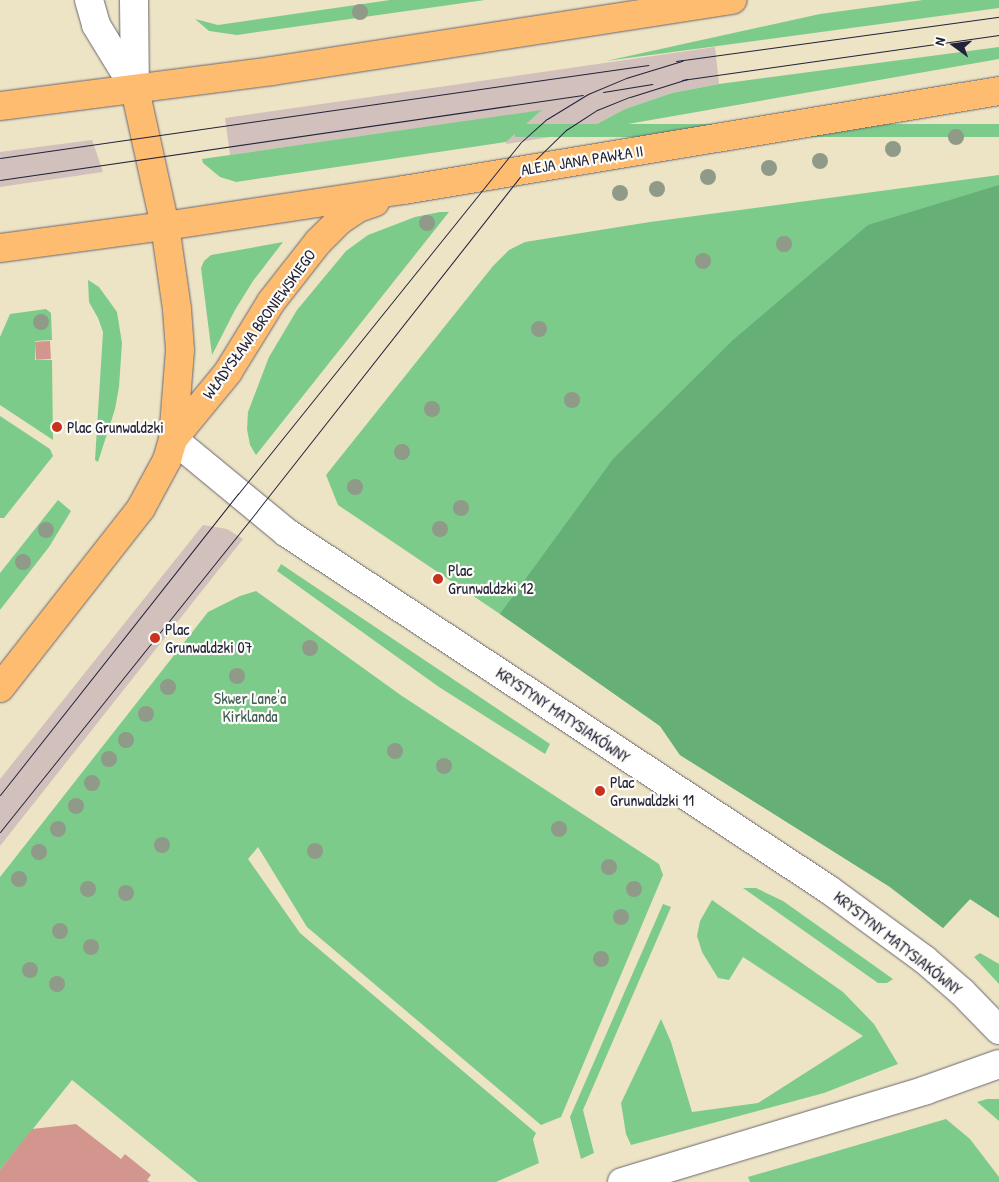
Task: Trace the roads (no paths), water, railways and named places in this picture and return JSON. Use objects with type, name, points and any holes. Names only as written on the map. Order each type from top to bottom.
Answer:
[{"type":"main road","points":[[0,106],[272,71],[733,0]]},
{"type":"main road","name":"WŁADYSŁAWA BRONIEWSKIEGO","points":[[0,688],[141,508],[166,460],[173,439],[180,350],[165,226],[135,89]]},
{"type":"main road","name":"ALEJA JANA PAWŁA II","points":[[0,248],[165,226],[404,190],[999,91]]},
{"type":"main road","name":"WŁADYSŁAWA BRONIEWSKIEGO","points":[[173,439],[228,372],[271,302],[318,242],[339,221],[358,208],[404,190]]},
{"type":"street","points":[[89,0],[96,25],[135,89]]},
{"type":"street","points":[[134,0],[135,89]]},
{"type":"street","name":"KRYSTYNY MATYSIAKÓWNY","points":[[173,439],[257,511],[287,533],[828,889],[925,960],[962,992],[999,1030]]},
{"type":"street","points":[[622,1182],[926,1090],[999,1064]]},
{"type":"tram line","points":[[676,61],[999,17]]},
{"type":"tram line","points":[[682,80],[999,35]]},
{"type":"tram line","points":[[0,795],[238,494],[520,143],[547,119],[588,94],[626,78],[682,61]]},
{"type":"tram line","points":[[0,158],[648,65]]},
{"type":"tram line","points":[[0,832],[257,511],[526,169],[566,130],[597,110],[630,97],[687,79]]},
{"type":"tram line","points":[[603,92],[652,84]]},
{"type":"tram line","points":[[0,180],[583,95]]},
{"type":"place","name":"Plac Grunwaldzki","points":[[57,427]]},
{"type":"place","name":"Plac Grunwaldzki 12","points":[[438,579]]},
{"type":"place","name":"Plac Grunwaldzki 07","points":[[155,638]]},
{"type":"place","name":"Plac Grunwaldzki 11","points":[[600,791]]},
{"type":"park label","name":"Skwer Lane'a Kirklanda","points":[[250,707]]}]
